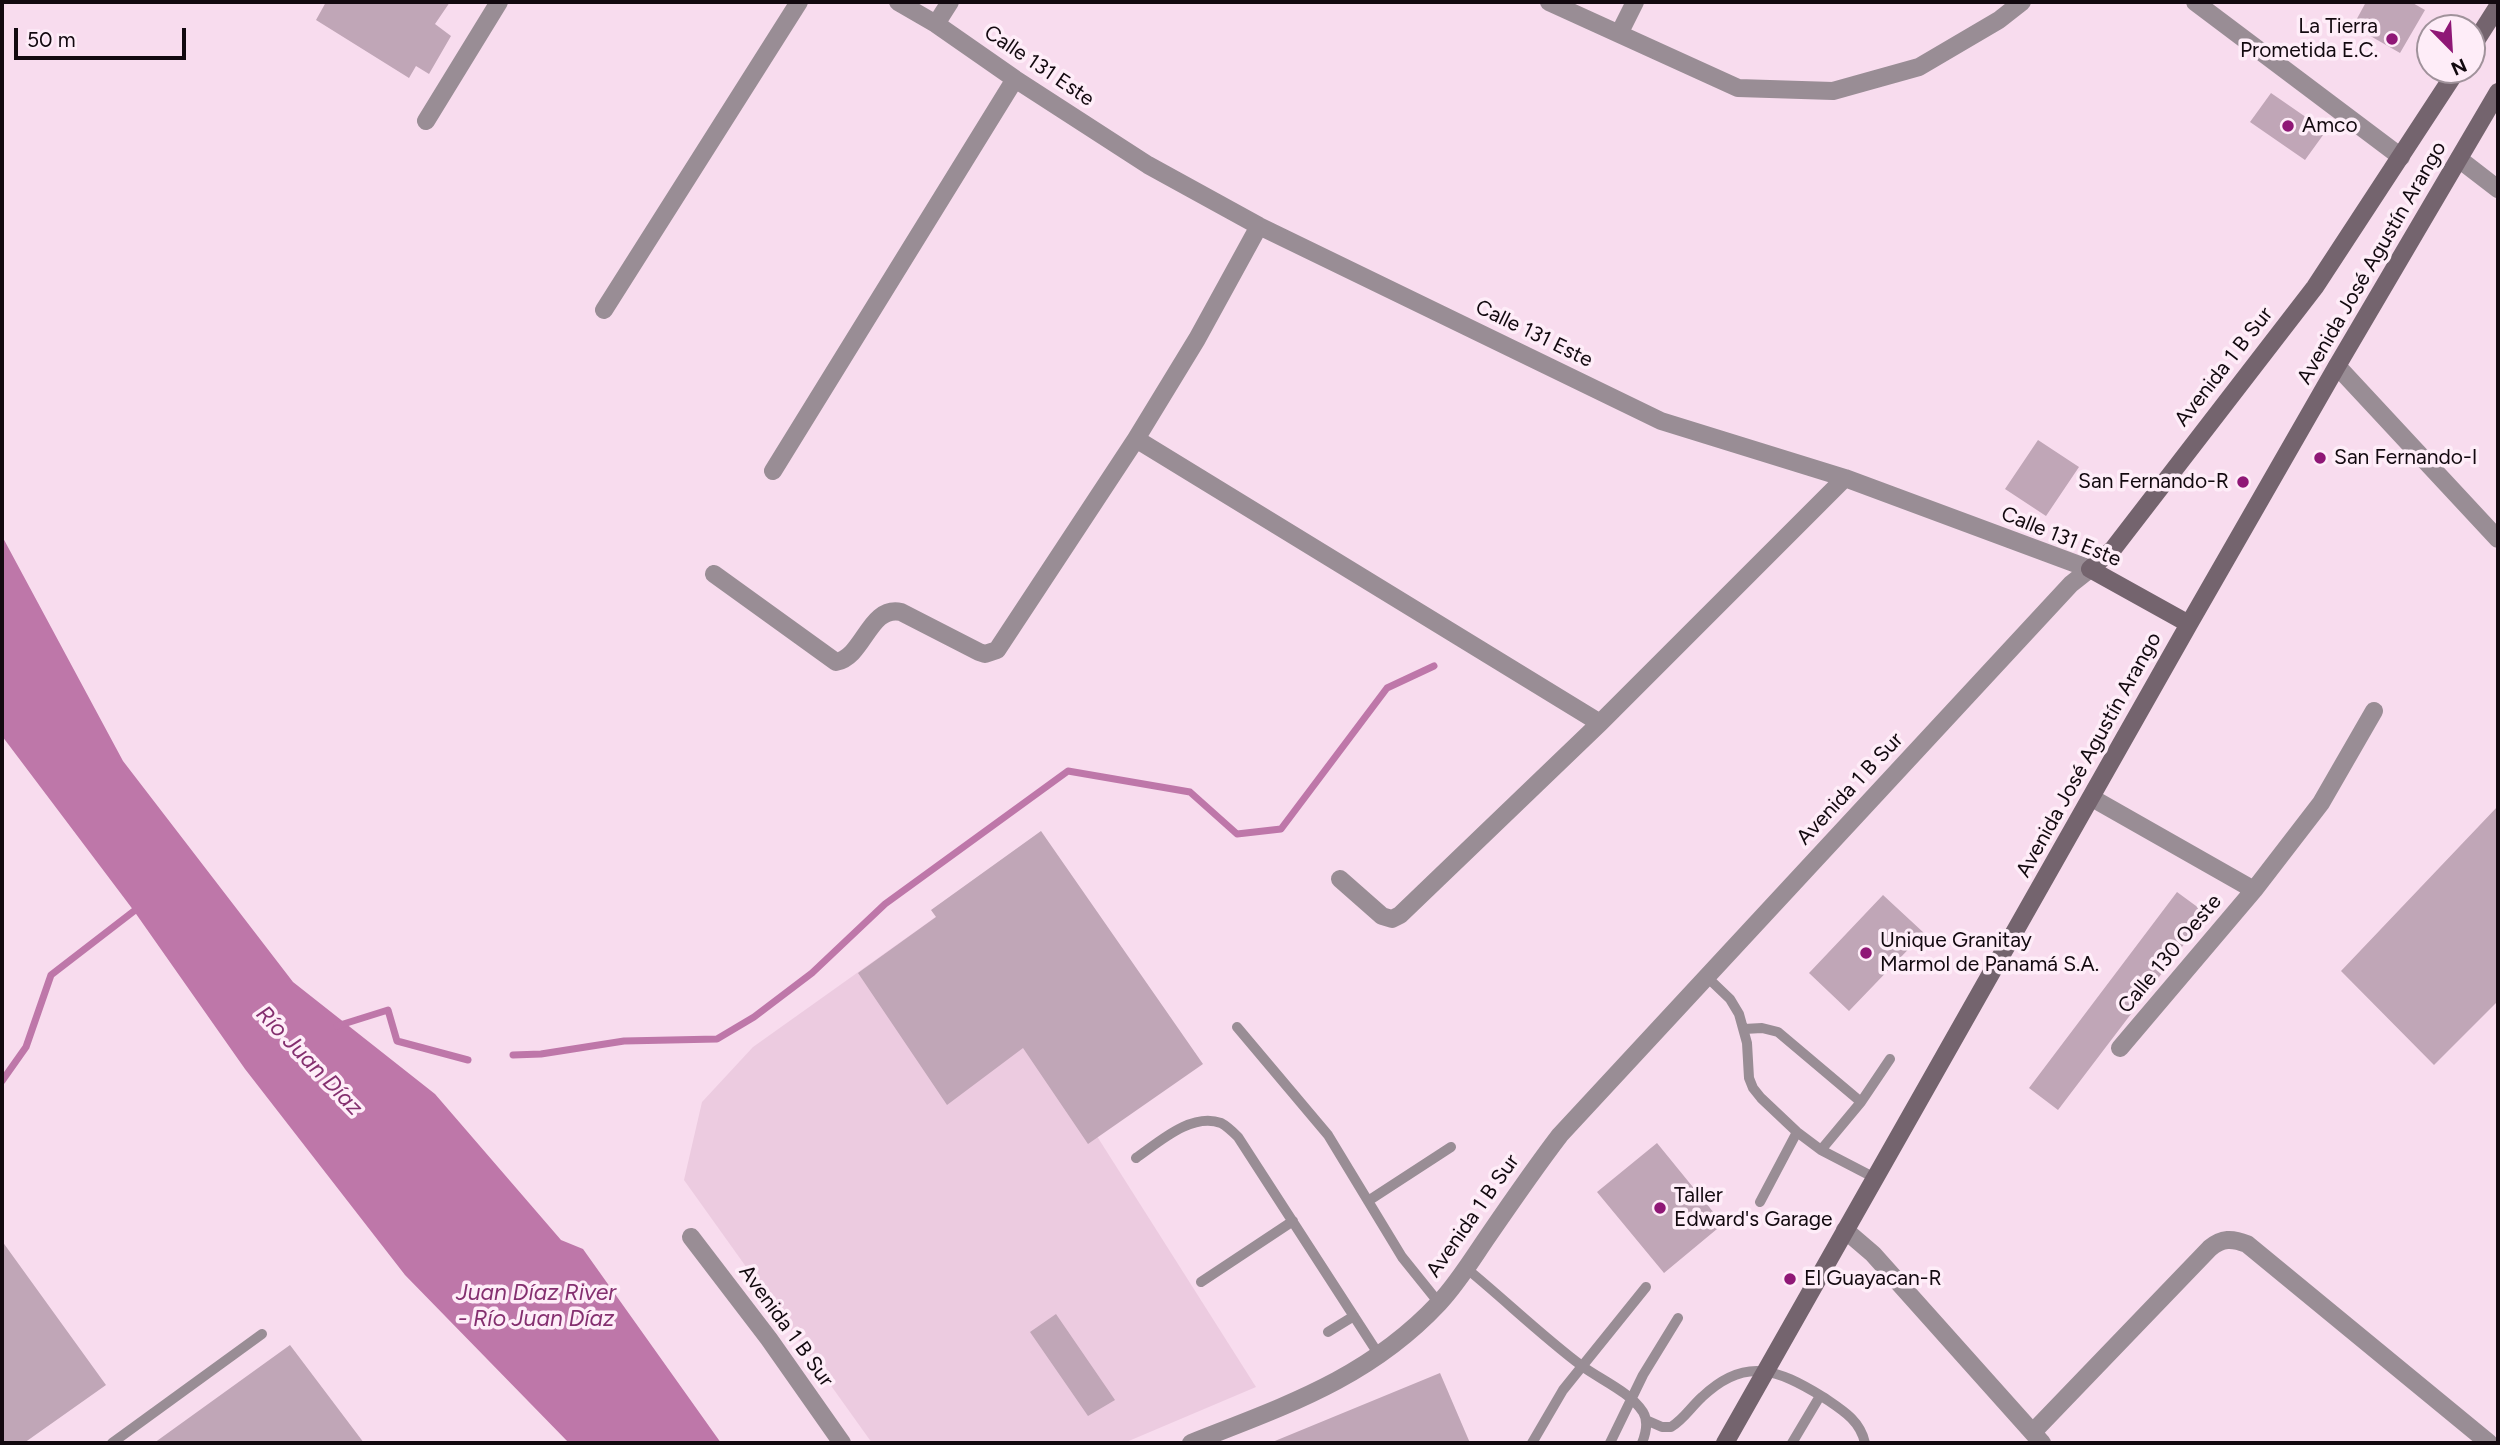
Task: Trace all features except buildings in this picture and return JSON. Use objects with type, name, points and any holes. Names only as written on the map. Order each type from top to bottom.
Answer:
[{"type":"main road","points":[[2486,25],[2498,6]]},
{"type":"main road","name":"Avenida 1 B Sur","points":[[2090,569],[2113,549],[2315,287],[2448,84]]},
{"type":"main road","name":"Avenida José Agustín Arango","points":[[1726,1443],[2189,624],[2498,92]]},
{"type":"main road","name":"Calle 131 Este","points":[[2090,569],[2189,624]]},
{"type":"street","points":[[426,121],[499,2]]},
{"type":"street","points":[[604,310],[799,2]]},
{"type":"street","name":"Calle 131 Este","points":[[898,2],[936,24],[1148,166],[1259,226],[1661,421],[1845,478],[2090,569]]},
{"type":"street","points":[[936,24],[950,2]]},
{"type":"street","points":[[1549,2],[1738,88],[1833,91],[1919,67],[1999,20],[2022,2]]},
{"type":"street","points":[[1619,34],[1635,2]]},
{"type":"street","points":[[2195,2],[2401,157]]},
{"type":"street","points":[[773,471],[1015,79]]},
{"type":"street","points":[[2459,159],[2498,189]]},
{"type":"street","points":[[714,574],[836,662],[848,658],[879,619],[890,611],[901,612],[979,652],[991,653],[1001,645],[1136,439],[1259,226]]},
{"type":"street","points":[[2337,366],[2498,539]]},
{"type":"street","points":[[1136,439],[1600,723]]},
{"type":"street","points":[[1340,879],[1382,916],[1397,918],[1600,723],[1845,478]]},
{"type":"street","name":"Avenida 1 B Sur","points":[[1192,1443],[1304,1399],[1343,1379],[1379,1355],[1439,1303],[1560,1135],[2071,584],[2090,569]]},
{"type":"street","name":"Calle 130 Oeste","points":[[2120,1048],[2254,890],[2321,803],[2374,711]]},
{"type":"street","name":"Calle 130 Oeste","points":[[2092,798],[2254,890]]},
{"type":"street","points":[[1845,1230],[1873,1254],[2038,1438],[2210,1248],[2219,1241],[2228,1239],[2247,1244],[2489,1443]]},
{"type":"street","name":"Avenida 1 B Sur","points":[[691,1237],[769,1339],[842,1443]]},
{"type":"lane","points":[[1707,977],[1730,999],[1739,1014],[1744,1029],[1750,1083],[1761,1098],[1797,1132],[1821,1150],[1875,1178]]},
{"type":"lane","points":[[1237,1027],[1328,1135],[1402,1257],[1439,1303]]},
{"type":"lane","points":[[1744,1029],[1762,1028],[1778,1032],[1861,1102]]},
{"type":"lane","points":[[1821,1150],[1861,1102],[1890,1059]]},
{"type":"lane","points":[[1136,1158],[1184,1127],[1199,1121],[1223,1124],[1238,1137],[1379,1355]]},
{"type":"lane","points":[[1760,1202],[1797,1132]]},
{"type":"lane","points":[[1368,1201],[1451,1147]]},
{"type":"lane","points":[[1201,1282],[1293,1221]]},
{"type":"lane","points":[[1466,1268],[1581,1365],[1632,1400],[1646,1420],[1647,1429],[1643,1443]]},
{"type":"lane","points":[[1532,1443],[1581,1365],[1646,1287]]},
{"type":"lane","points":[[1328,1332],[1354,1316]]},
{"type":"lane","points":[[1610,1443],[1643,1375],[1678,1318]]},
{"type":"lane","points":[[112,1443],[262,1334]]},
{"type":"lane","points":[[1646,1420],[1662,1427],[1671,1427],[1713,1387],[1745,1373],[1767,1370],[1820,1396],[1848,1414],[1857,1423],[1865,1443]]},
{"type":"lane","points":[[1792,1443],[1820,1396]]},
{"type":"shaded area","points":[[951,906],[1256,1387],[1124,1443],[872,1443],[684,1180],[702,1102],[753,1047]]},
{"type":"water","name":"Juan Díaz River - Río Juan Díaz","points":[[2,536],[123,761],[293,982],[435,1094],[561,1240],[583,1249],[721,1443],[569,1443],[405,1275],[245,1069],[134,911],[2,736]]},
{"type":"waterway","points":[[513,1055],[541,1054],[624,1041],[717,1039],[754,1017],[812,973],[885,904],[1068,771],[1190,792],[1237,834],[1281,829],[1387,688],[1434,666]]},
{"type":"waterway","points":[[2,1081],[26,1047],[51,975],[134,911]]},
{"type":"waterway","points":[[337,1026],[388,1010],[397,1041],[468,1060]]},
{"type":"place","name":"La Tierra Prometida E.C.","points":[[2392,39]]},
{"type":"place","name":"Amco","points":[[2288,126]]},
{"type":"place","name":"San Fernando-I","points":[[2320,458]]},
{"type":"place","name":"San Fernando-R","points":[[2243,482]]},
{"type":"place","name":"Unique Granitay Marmol de Panamá S.A.","points":[[1866,953]]},
{"type":"place","name":"Taller Edward's Garage","points":[[1660,1208]]},
{"type":"place","name":"El Guayacan-R","points":[[1790,1279]]},
{"type":"water label","name":"Río Juan Díaz","points":[[309,1061]]}]
